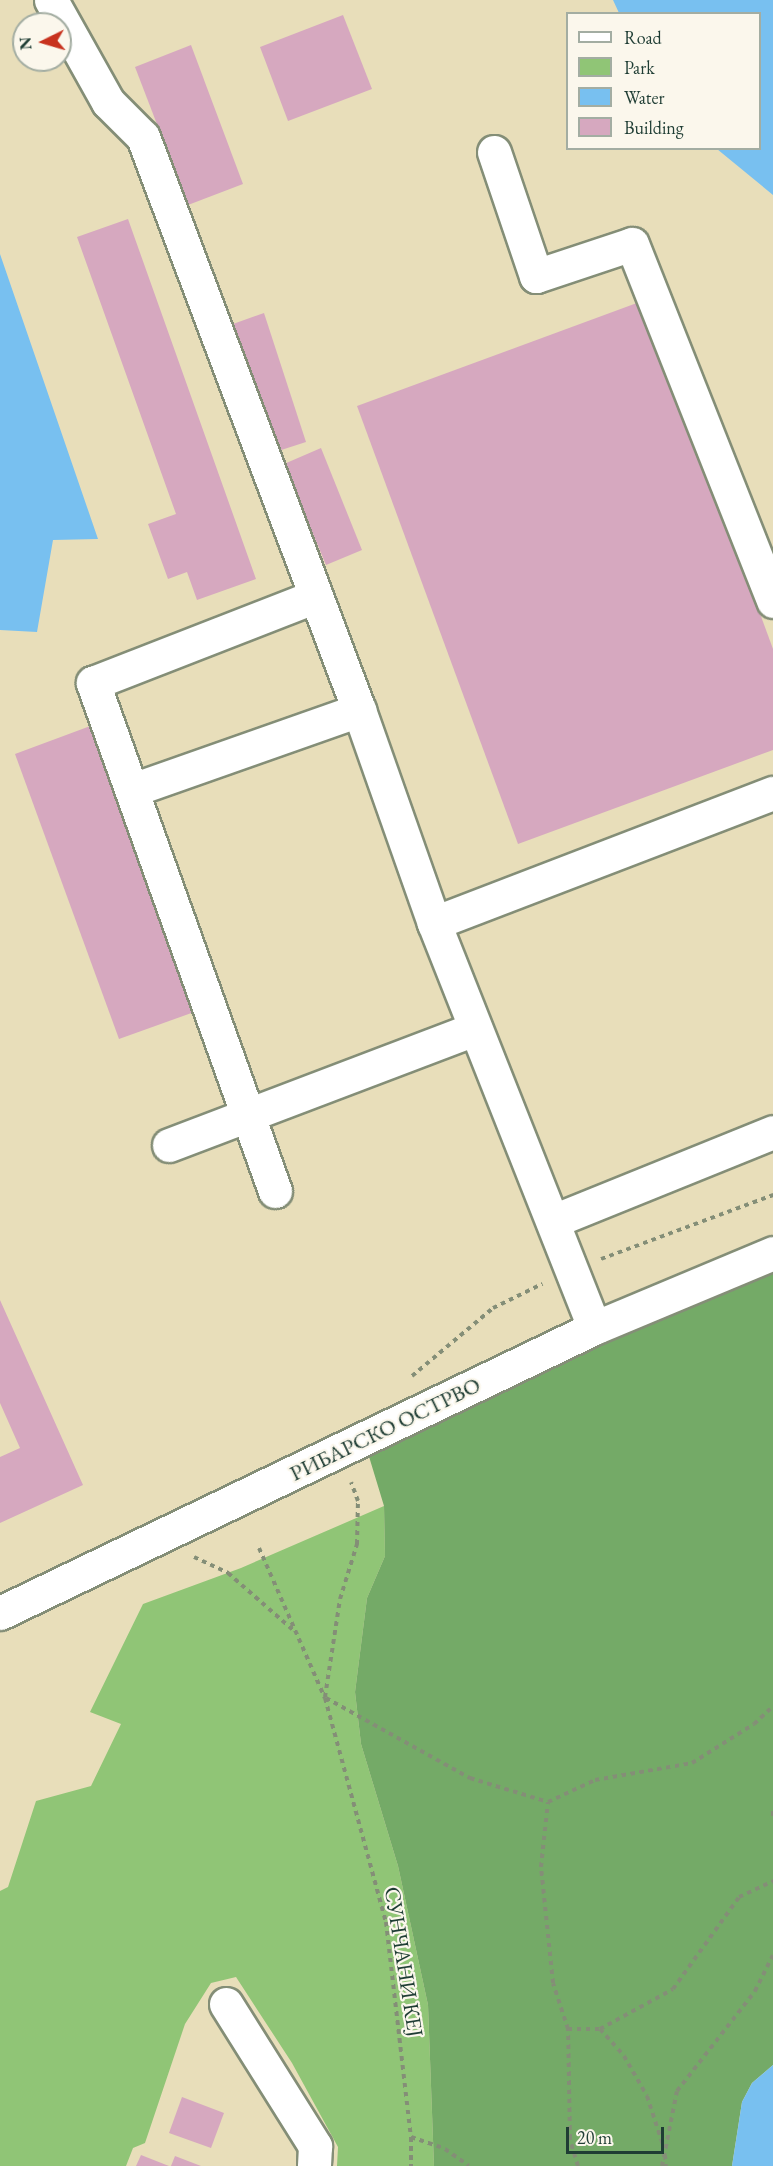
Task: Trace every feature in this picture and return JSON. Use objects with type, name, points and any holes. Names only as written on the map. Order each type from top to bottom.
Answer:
[{"type":"street","points":[[51,0],[108,102],[143,137],[359,710],[434,923],[594,1328]]},
{"type":"street","points":[[494,152],[536,276],[632,244],[773,601]]},
{"type":"street","points":[[275,1191],[93,683],[316,596]]},
{"type":"street","points":[[132,790],[359,710]]},
{"type":"street","points":[[434,923],[773,793]]},
{"type":"street","points":[[169,1145],[475,1029]]},
{"type":"street","points":[[553,1221],[773,1132]]},
{"type":"street","name":"РИБАРСКО ОСТРВО","points":[[0,1613],[594,1328],[773,1253]]},
{"type":"street","points":[[226,2004],[315,2146],[314,2166]]},
{"type":"path","points":[[407,1380],[493,1308],[572,1269],[773,1195]]},
{"type":"path","points":[[325,1698],[340,1599],[357,1544],[358,1501],[339,1451]]},
{"type":"path","points":[[147,1544],[196,1557],[228,1574],[295,1633]]},
{"type":"path","points":[[259,1548],[325,1698],[470,1778],[548,1802],[595,1780],[693,1763],[753,1724],[773,1706]]},
{"type":"path","name":"СУНЧАНИ КЕЈ","points":[[325,1698],[386,1922],[411,2137],[411,2166]]},
{"type":"path","points":[[548,1802],[542,1867],[553,1983],[568,2029],[570,2139],[578,2166]]},
{"type":"path","points":[[773,1811],[773,1818]]},
{"type":"path","points":[[568,2029],[600,2029],[674,1989],[739,1897],[773,1881]]},
{"type":"path","points":[[664,2166],[677,2091],[755,1991],[773,1955]]},
{"type":"path","points":[[600,2029],[624,2056],[647,2096],[665,2150]]},
{"type":"path","points":[[411,2137],[445,2149],[469,2166]]},
{"type":"green space","points":[[773,1261],[773,2065],[752,2083],[742,2102],[732,2166],[434,2166],[428,2005],[398,1866],[361,1744],[355,1692],[367,1598],[385,1556],[384,1506],[364,1440]]},
{"type":"green space","points":[[384,1506],[385,1556],[367,1598],[355,1692],[361,1744],[398,1866],[428,2005],[434,2166],[337,2166],[338,2147],[292,2063],[236,1977],[211,1983],[185,2024],[145,2143],[133,2148],[126,2166],[0,2166],[0,1891],[8,1887],[36,1801],[91,1786],[121,1724],[90,1712],[143,1604],[241,1568]]},
{"type":"water","points":[[613,0],[773,0],[773,195],[718,150],[761,150],[761,12],[619,12]]},
{"type":"water","points":[[0,254],[98,539],[53,540],[37,632],[0,630]]},
{"type":"water","points":[[773,2065],[773,2166],[732,2166],[742,2102],[752,2083]]},
{"type":"building","points":[[343,15],[372,89],[288,121],[260,47]]},
{"type":"building","points":[[191,45],[243,184],[188,205],[135,67]]},
{"type":"building","points":[[128,219],[256,579],[197,600],[187,572],[168,579],[148,524],[176,514],[77,237]]},
{"type":"building","points":[[645,300],[773,649],[773,750],[518,844],[357,406]]},
{"type":"building","points":[[264,313],[306,442],[275,452],[233,324]]},
{"type":"building","points":[[321,448],[362,550],[326,565],[284,464]]},
{"type":"building","points":[[93,725],[197,1011],[119,1039],[15,754]]},
{"type":"building","points":[[0,1300],[83,1485],[0,1523],[0,1457],[20,1448],[0,1403]]},
{"type":"building","points":[[182,2097],[224,2113],[211,2148],[169,2133]]},
{"type":"building","points":[[141,2155],[169,2166],[136,2166]]},
{"type":"building","points":[[175,2156],[201,2166],[171,2166]]}]
